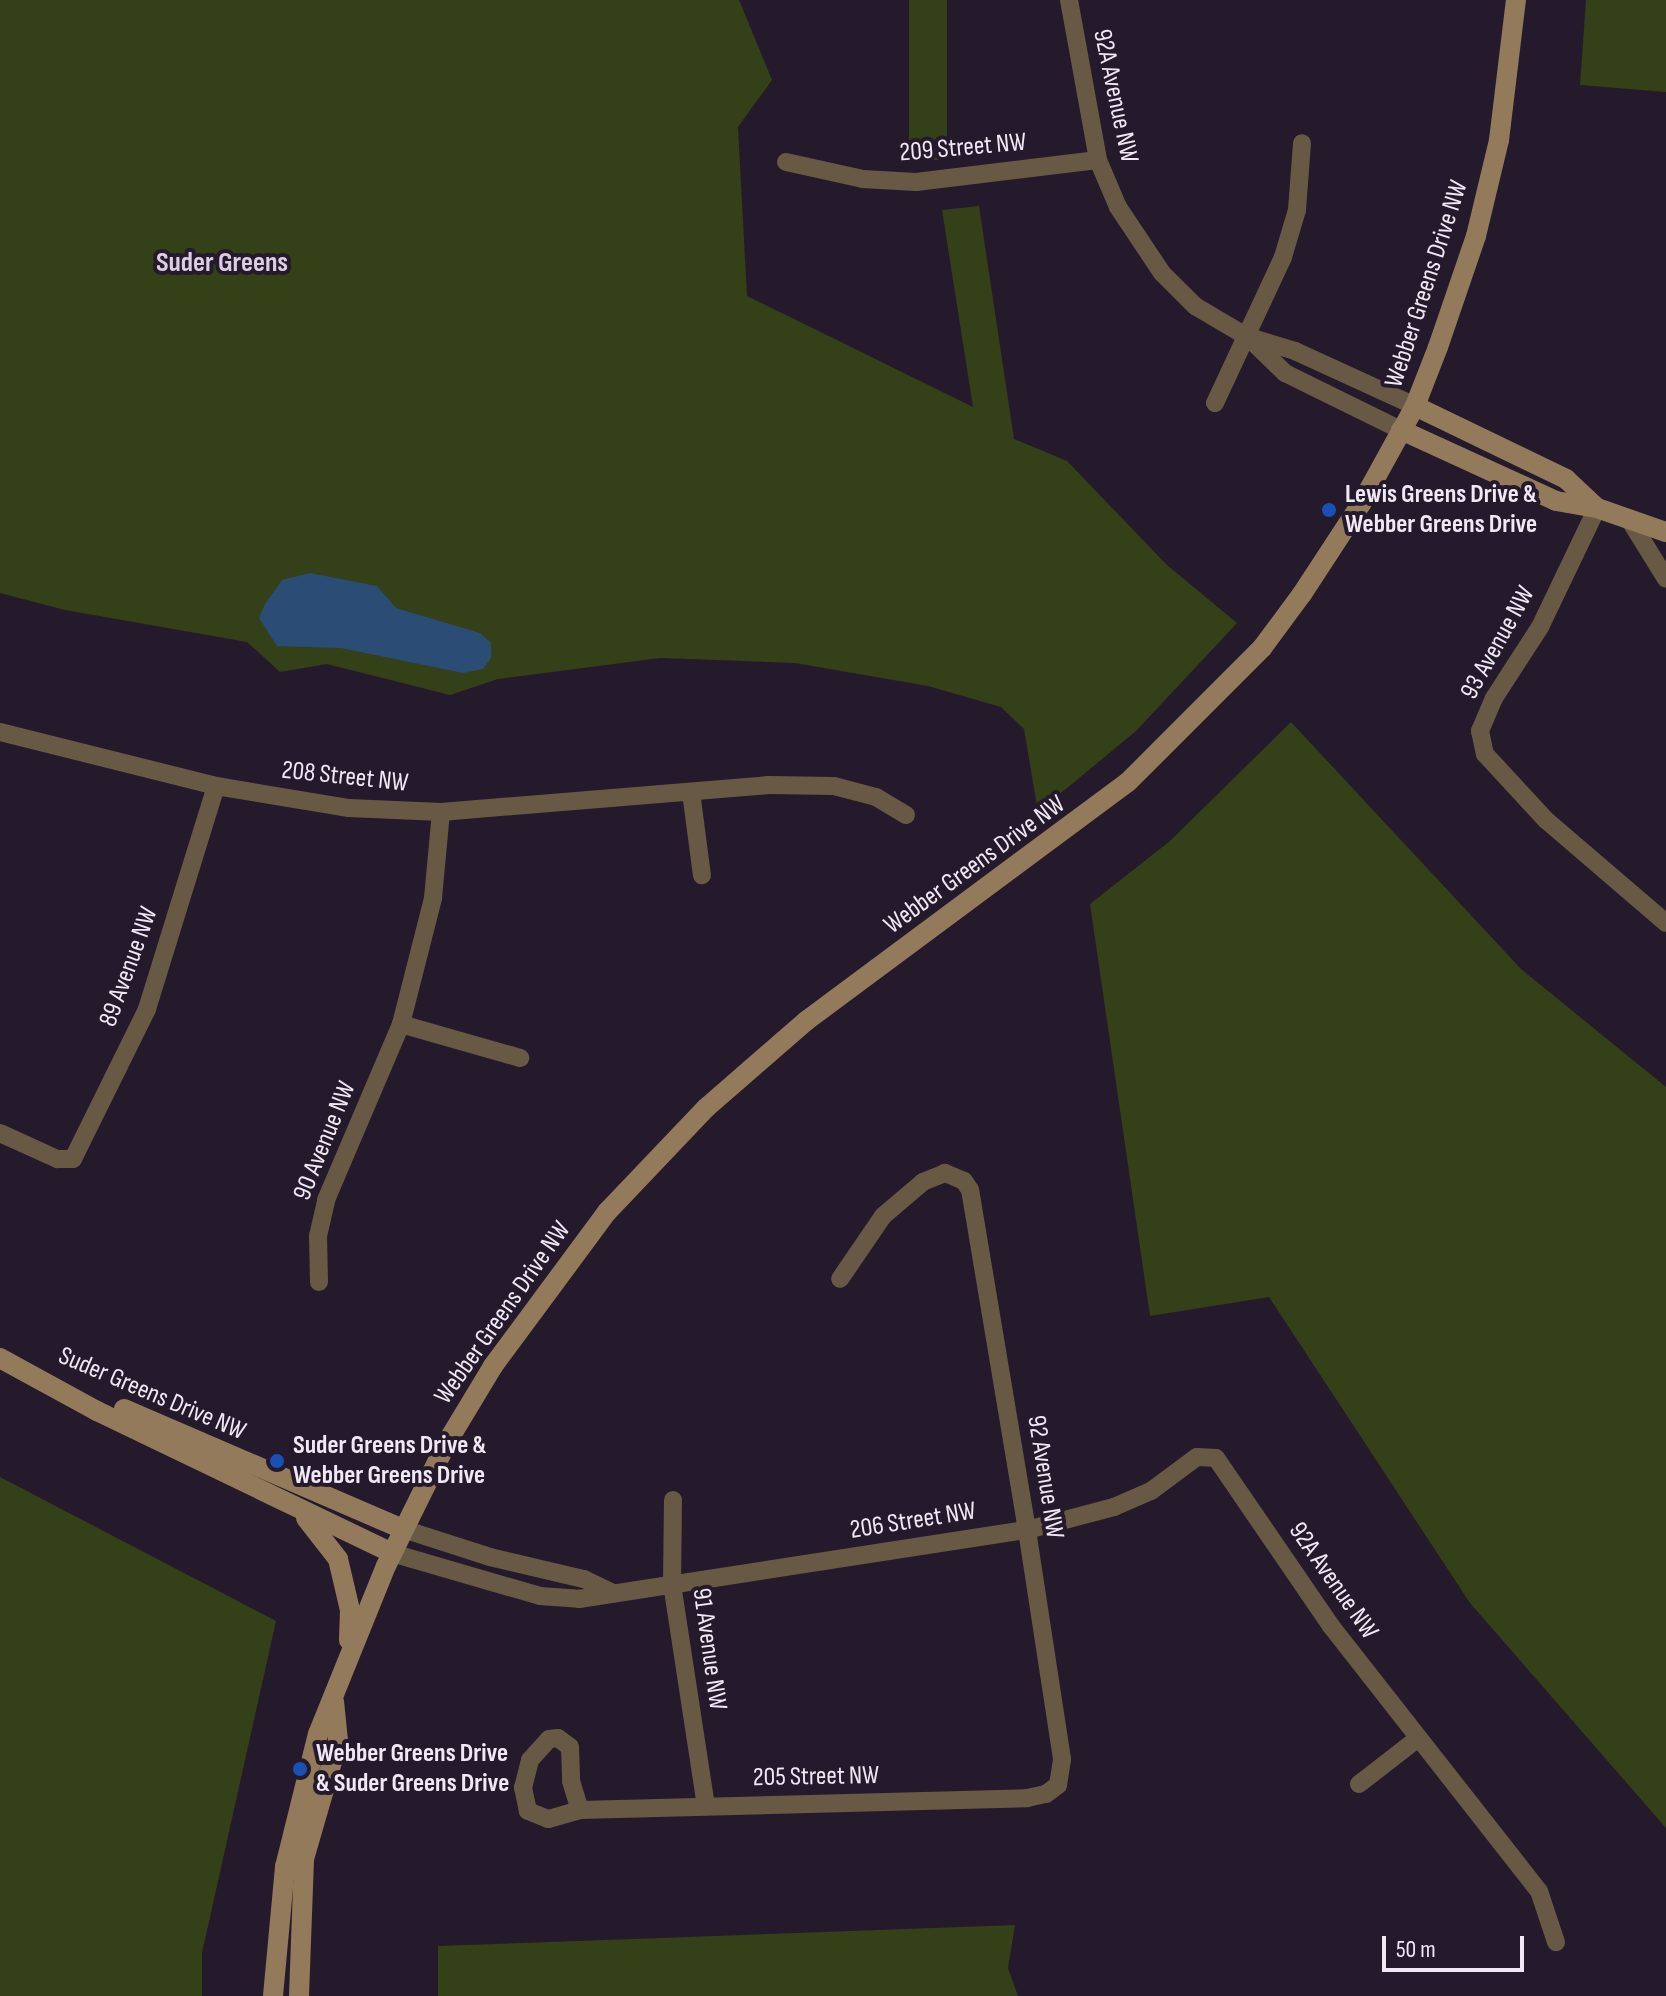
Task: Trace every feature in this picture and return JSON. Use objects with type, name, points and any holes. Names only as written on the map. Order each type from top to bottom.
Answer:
[{"type":"main road","name":"Webber Greens Drive NW","points":[[273,1996],[288,1855],[318,1734],[403,1529],[446,1444],[521,1323],[653,1162],[806,1021],[1074,825],[1181,735],[1262,648],[1302,594],[1415,406],[1476,236],[1499,140],[1516,0]]},
{"type":"main road","points":[[1415,406],[1566,479],[1597,508]]},
{"type":"main road","points":[[1401,430],[1556,501],[1597,508],[1666,532]]},
{"type":"main road","name":"Suder Greens Drive NW","points":[[6,1361],[403,1529]]},
{"type":"main road","name":"Suder Greens Drive NW","points":[[6,1361],[257,1490],[392,1553]]},
{"type":"main road","points":[[257,1490],[314,1523],[338,1559],[350,1610],[349,1655]]},
{"type":"main road","name":"Webber Greens Drive NW","points":[[299,1996],[304,1859],[338,1741],[334,1701]]},
{"type":"street","name":"92A Avenue NW","points":[[1069,0],[1098,160],[1118,207],[1162,273],[1195,306],[1246,336],[1285,373],[1401,430]]},
{"type":"street","points":[[1215,403],[1283,257],[1297,210],[1302,143]]},
{"type":"street","name":"209 Street NW","points":[[786,162],[863,179],[916,182],[1098,160]]},
{"type":"street","name":"92A Avenue NW","points":[[1246,336],[1295,351],[1415,406]]},
{"type":"street","name":"93 Avenue NW","points":[[1597,508],[1540,627],[1494,698],[1480,731],[1485,754],[1546,820],[1666,923]]},
{"type":"street","points":[[1629,519],[1666,579]]},
{"type":"street","name":"208 Street NW","points":[[0,732],[216,786],[349,808],[441,812],[691,792],[834,786],[876,797],[906,815]]},
{"type":"street","name":"89 Avenue NW","points":[[0,1133],[57,1159],[73,1159],[147,1009],[216,786]]},
{"type":"street","points":[[691,792],[702,875]]},
{"type":"street","name":"90 Avenue NW","points":[[319,1282],[318,1236],[326,1200],[401,1024],[433,898],[441,812]]},
{"type":"street","points":[[401,1024],[520,1058]]},
{"type":"street","name":"92 Avenue NW","points":[[840,1279],[883,1216],[934,1174],[956,1175],[970,1190],[1062,1759],[1052,1790]]},
{"type":"street","name":"92A Avenue NW","points":[[1207,1454],[1216,1458],[1331,1626],[1539,1891],[1556,1942]]},
{"type":"street","name":"206 Street NW","points":[[392,1553],[540,1596],[579,1599],[1027,1530],[1114,1507],[1151,1491],[1207,1454]]},
{"type":"street","name":"91 Avenue NW","points":[[673,1500],[672,1584],[706,1806]]},
{"type":"street","points":[[403,1529],[490,1557],[584,1579],[611,1592]]},
{"type":"street","name":"205 Street NW","points":[[580,1810],[568,1741],[549,1739],[530,1760],[523,1801],[528,1811],[548,1819],[580,1810],[1027,1798],[1052,1790]]},
{"type":"street","points":[[1359,1784],[1417,1739]]},
{"type":"green space","points":[[0,0],[739,0],[772,80],[738,127],[747,296],[973,407],[942,210],[979,206],[1014,439],[1067,461],[1167,565],[1237,623],[1136,731],[1038,812],[1024,729],[1001,707],[928,686],[795,663],[660,658],[498,679],[450,695],[327,664],[280,672],[247,642],[65,610],[0,593]]},
{"type":"green space","points":[[909,0],[947,0],[947,160],[909,160]]},
{"type":"green space","points":[[1586,0],[1666,0],[1666,92],[1580,85]]},
{"type":"green space","points":[[1291,722],[1521,969],[1666,1087],[1666,1828],[1470,1603],[1269,1297],[1150,1316],[1090,904],[1170,841]]},
{"type":"green space","points":[[0,1477],[276,1621],[202,1953],[202,1996],[0,1996]]},
{"type":"green space","points":[[1015,1925],[1008,1968],[1018,1996],[438,1996],[438,1946]]},
{"type":"water","points":[[310,573],[377,586],[396,608],[480,633],[491,643],[491,658],[483,669],[463,673],[341,648],[277,646],[259,618],[265,604],[282,580]]},
{"type":"place","name":"Lewis Greens Drive & Webber Greens Drive","points":[[1329,510]]},
{"type":"place","name":"Suder Greens Drive & Webber Greens Drive","points":[[277,1461]]},
{"type":"place","name":"Webber Greens Drive & Suder Greens Drive","points":[[300,1769]]},
{"type":"district","name":"Suder Greens","points":[[222,263]]}]
